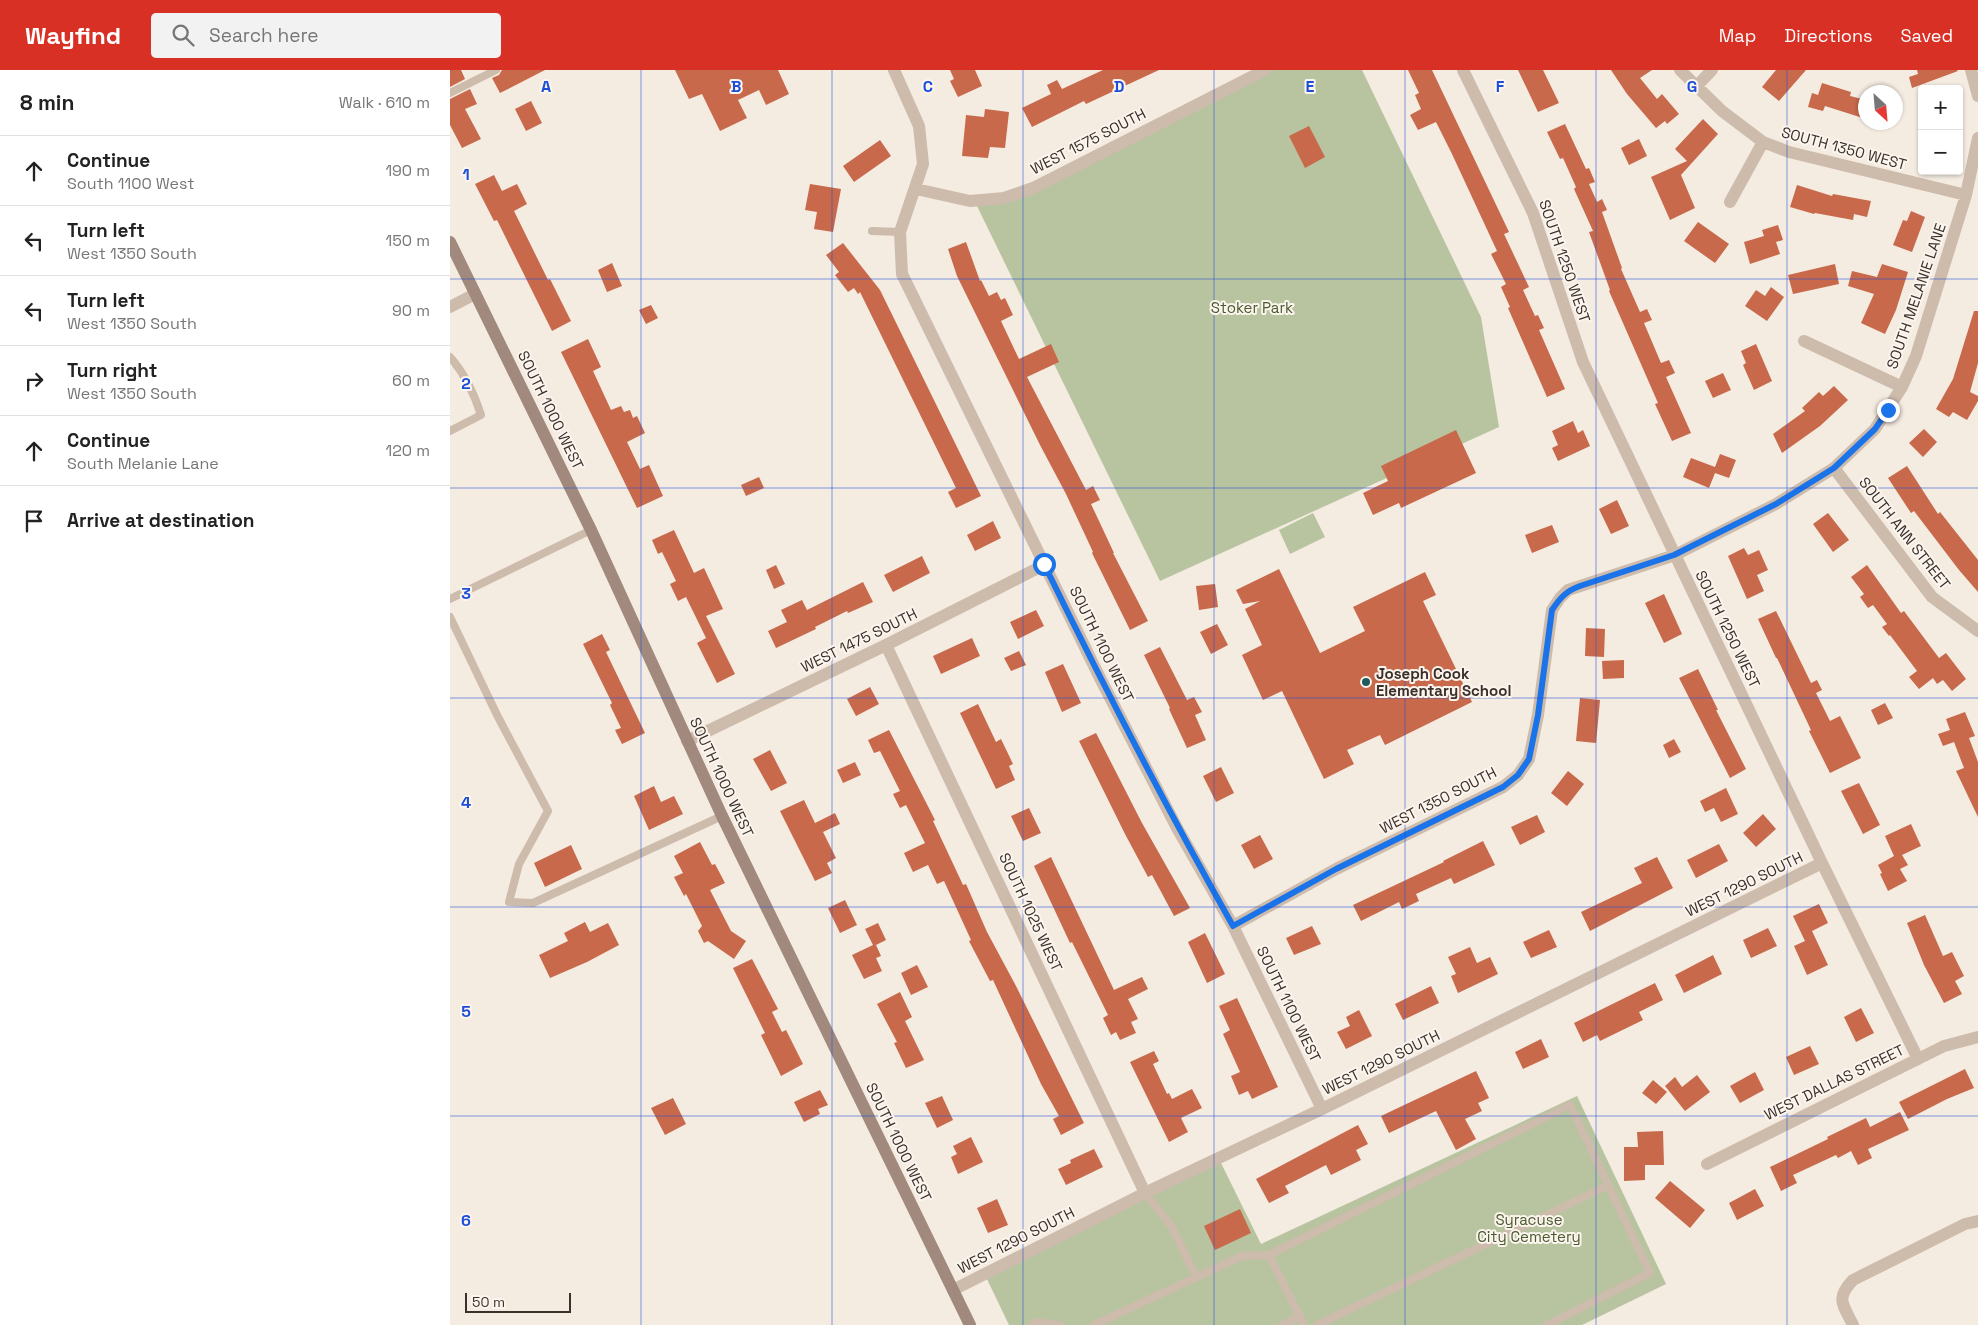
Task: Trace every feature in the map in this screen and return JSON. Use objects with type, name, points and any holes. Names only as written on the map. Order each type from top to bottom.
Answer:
[{"type":"main road","name":"SOUTH 1000 WEST","points":[[450,242],[591,530],[722,816],[970,1325]]},
{"type":"street","name":"SOUTH 1100 WEST","points":[[894,70],[919,126],[923,164],[900,232],[902,274],[1100,678],[1177,828],[1233,926],[1322,1109]]},
{"type":"street","name":"WEST 1575 SOUTH","points":[[916,189],[970,201],[1004,198],[1033,188],[1265,70]]},
{"type":"street","name":"SOUTH 1250 WEST","points":[[1463,70],[1533,213],[1583,362],[1822,864],[1918,1058]]},
{"type":"street","name":"SOUTH 1350 WEST","points":[[1680,70],[1722,111],[1763,142],[1789,152],[1966,196]]},
{"type":"street","points":[[1696,87],[1712,70]]},
{"type":"street","points":[[1971,70],[1975,78],[1978,96]]},
{"type":"street","name":"SOUTH MELANIE LANE","points":[[1674,555],[1776,504],[1834,468],[1875,429],[1902,387],[1916,356],[1966,196],[1978,138]]},
{"type":"street","points":[[1730,202],[1763,142]]},
{"type":"street","points":[[450,307],[475,294]]},
{"type":"street","points":[[1804,341],[1902,387]]},
{"type":"street","name":"SOUTH ANN STREET","points":[[1834,468],[1932,597],[1978,631]]},
{"type":"street","name":"WEST 1350 SOUTH","points":[[1233,926],[1336,869],[1503,787],[1518,775],[1529,759],[1538,715],[1552,610],[1560,598],[1568,590],[1674,555]]},
{"type":"street","name":"WEST 1475 SOUTH","points":[[687,741],[886,645],[1044,564]]},
{"type":"street","name":"SOUTH 1025 WEST","points":[[886,645],[1145,1194]]},
{"type":"street","name":"WEST 1290 SOUTH","points":[[953,1290],[1145,1194],[1822,864]]},
{"type":"street","name":"WEST DALLAS STREET","points":[[1707,1164],[1918,1058],[1944,1046],[1978,1036]]},
{"type":"street","points":[[1853,1325],[1842,1303],[1843,1291],[1853,1280],[1965,1224],[1978,1221]]},
{"type":"lane","points":[[450,93],[496,70]]},
{"type":"lane","points":[[872,231],[900,232]]},
{"type":"lane","points":[[450,357],[461,369],[472,389],[481,415],[450,431]]},
{"type":"lane","points":[[450,599],[591,530]]},
{"type":"lane","points":[[450,617],[497,715],[548,811],[519,864],[509,902],[532,903],[722,816]]},
{"type":"lane","points":[[1094,1325],[1242,1256],[1269,1255],[1570,1104],[1650,1273],[1547,1325]]},
{"type":"lane","points":[[1317,1325],[1609,1185]]},
{"type":"lane","points":[[1145,1194],[1172,1227],[1196,1277]]},
{"type":"lane","points":[[1269,1255],[1304,1325]]},
{"type":"lane","points":[[1282,1325],[1300,1316]]},
{"type":"lane","points":[[1032,1325],[1036,1322],[1060,1325]]},
{"type":"green space","name":"Stoker Park","points":[[1262,70],[1362,70],[1481,317],[1499,427],[1160,581],[976,204],[1009,195]]},
{"type":"green space","points":[[1313,513],[1325,537],[1290,554],[1279,530]]},
{"type":"green space","name":"Syracuse City Cemetery","points":[[1577,1096],[1666,1284],[1582,1325],[1009,1325],[985,1275],[1220,1161],[1261,1244]]},
{"type":"building","points":[[450,70],[461,70],[465,79],[450,87]]},
{"type":"building","points":[[502,70],[545,70],[500,93],[492,78],[499,75]]},
{"type":"building","points":[[675,70],[778,70],[789,94],[766,105],[759,90],[738,100],[747,118],[720,131],[702,94],[689,99]]},
{"type":"building","points":[[950,70],[975,70],[982,86],[958,97],[950,81],[954,79]]},
{"type":"building","points":[[1103,70],[1159,70],[1086,104],[1084,101],[1032,127],[1022,108],[1051,94],[1047,85],[1057,80],[1062,89]]},
{"type":"building","points":[[1408,70],[1432,70],[1509,232],[1504,234],[1529,287],[1523,290],[1535,316],[1538,315],[1544,328],[1539,330],[1565,389],[1547,397],[1508,308],[1510,307],[1501,287],[1506,284],[1491,254],[1497,251],[1452,154],[1436,122],[1418,130],[1410,115],[1421,109],[1415,95],[1419,93]]},
{"type":"building","points":[[1518,70],[1543,70],[1559,103],[1538,112]]},
{"type":"building","points":[[1611,70],[1652,70],[1640,78],[1657,99],[1662,94],[1679,114],[1667,124],[1665,121],[1656,128],[1627,94]]},
{"type":"building","points":[[1776,70],[1806,70],[1779,101],[1762,87]]},
{"type":"building","points":[[1917,70],[1958,71],[1912,88],[1909,77],[1918,74]]},
{"type":"building","points":[[1822,83],[1851,92],[1850,96],[1858,98],[1858,116],[1825,106],[1823,111],[1808,107],[1812,93],[1818,95]]},
{"type":"building","points":[[470,89],[477,104],[465,109],[481,139],[462,148],[450,125],[450,99]]},
{"type":"building","points":[[531,101],[542,123],[526,131],[515,109]]},
{"type":"building","points":[[985,109],[1009,112],[1005,148],[990,147],[988,158],[962,156],[966,115],[984,117]]},
{"type":"building","points":[[1703,119],[1718,134],[1681,175],[1695,208],[1670,220],[1651,177],[1687,161],[1675,149]]},
{"type":"building","points":[[1565,124],[1586,169],[1589,168],[1595,182],[1589,184],[1597,202],[1602,199],[1607,210],[1602,212],[1621,269],[1640,312],[1647,309],[1652,320],[1644,323],[1661,363],[1669,360],[1675,373],[1666,377],[1691,433],[1672,441],[1655,404],[1658,403],[1609,291],[1589,232],[1593,231],[1574,189],[1576,187],[1563,158],[1560,159],[1547,132]]},
{"type":"building","points":[[1309,126],[1325,157],[1305,168],[1289,136]]},
{"type":"building","points":[[1639,139],[1647,156],[1629,165],[1621,148]]},
{"type":"building","points":[[880,140],[891,156],[854,182],[843,166]]},
{"type":"building","points":[[494,175],[502,191],[517,184],[527,204],[514,211],[548,280],[550,279],[571,321],[552,331],[497,220],[494,221],[475,184]]},
{"type":"building","points":[[810,184],[841,189],[833,232],[814,229],[817,212],[805,210]]},
{"type":"building","points":[[1797,185],[1832,196],[1833,194],[1871,201],[1867,217],[1854,214],[1853,220],[1814,214],[1790,207]]},
{"type":"building","points":[[1911,211],[1925,217],[1912,252],[1893,245],[1903,220],[1907,221]]},
{"type":"building","points":[[1698,222],[1729,244],[1715,263],[1684,241]]},
{"type":"building","points":[[1778,225],[1783,240],[1776,242],[1780,254],[1750,264],[1744,242],[1764,236],[1762,230]]},
{"type":"building","points":[[966,242],[980,281],[989,296],[997,292],[1001,300],[1005,298],[1013,315],[1001,321],[1019,359],[1051,344],[1059,362],[1027,377],[1086,490],[1093,486],[1100,500],[1091,504],[1113,553],[1148,621],[1130,630],[1092,553],[1066,494],[957,276],[948,249]]},
{"type":"building","points":[[843,243],[880,290],[981,496],[956,508],[948,492],[956,488],[860,292],[858,294],[854,288],[848,292],[835,275],[839,272],[826,255]]},
{"type":"building","points":[[612,263],[622,286],[607,292],[598,270]]},
{"type":"building","points":[[1835,264],[1839,284],[1793,294],[1788,275]]},
{"type":"building","points":[[1882,264],[1908,272],[1896,310],[1885,334],[1861,323],[1874,294],[1848,286],[1852,271],[1877,277]]},
{"type":"building","points":[[1771,287],[1784,297],[1767,321],[1745,306],[1756,290],[1765,296]]},
{"type":"building","points":[[651,305],[658,318],[646,324],[639,310]]},
{"type":"building","points":[[1974,311],[1978,311],[1978,363],[1970,392],[1978,396],[1978,401],[1967,420],[1953,412],[1949,417],[1936,409],[1953,379]]},
{"type":"building","points":[[588,339],[601,367],[593,371],[611,410],[621,406],[624,412],[630,410],[633,418],[637,416],[645,433],[627,442],[640,469],[649,465],[663,496],[637,508],[561,352]]},
{"type":"building","points":[[1756,344],[1772,381],[1754,390],[1743,365],[1746,363],[1741,351]]},
{"type":"building","points":[[1723,373],[1731,390],[1713,398],[1705,381]]},
{"type":"building","points":[[1834,386],[1848,400],[1820,426],[1782,453],[1773,434],[1805,411],[1802,408],[1819,392],[1823,396]]},
{"type":"building","points":[[1573,421],[1578,433],[1583,430],[1590,446],[1558,461],[1552,448],[1558,445],[1552,431]]},
{"type":"building","points":[[1924,429],[1937,442],[1923,457],[1909,443]]},
{"type":"building","points":[[1456,430],[1476,473],[1401,508],[1399,503],[1373,515],[1363,493],[1388,481],[1381,466]]},
{"type":"building","points":[[1720,454],[1736,460],[1729,478],[1715,473],[1709,488],[1683,477],[1691,458],[1715,467]]},
{"type":"building","points":[[1907,466],[1938,514],[1940,512],[1978,560],[1978,592],[1914,511],[1911,513],[1888,478]]},
{"type":"building","points":[[759,477],[764,488],[746,496],[741,485]]},
{"type":"building","points":[[1617,500],[1629,526],[1611,534],[1599,509]]},
{"type":"building","points":[[1828,513],[1849,540],[1833,552],[1813,524]]},
{"type":"building","points":[[993,521],[1001,538],[975,551],[967,535]]},
{"type":"building","points":[[1552,525],[1559,542],[1532,553],[1525,535]]},
{"type":"building","points":[[674,530],[694,573],[704,568],[723,609],[706,616],[735,674],[717,683],[697,643],[706,638],[686,597],[678,601],[670,584],[676,581],[662,552],[658,554],[652,540]]},
{"type":"building","points":[[1744,548],[1748,555],[1759,550],[1768,570],[1757,575],[1764,591],[1747,599],[1728,556]]},
{"type":"building","points":[[922,556],[930,573],[893,592],[884,575]]},
{"type":"building","points":[[776,565],[785,584],[774,589],[766,570]]},
{"type":"building","points":[[1867,565],[1901,613],[1904,611],[1939,658],[1946,653],[1966,679],[1952,691],[1943,680],[1937,684],[1933,678],[1919,689],[1909,677],[1917,671],[1882,627],[1887,624],[1873,605],[1868,608],[1860,597],[1864,594],[1851,577]]},
{"type":"building","points":[[1279,569],[1320,653],[1365,631],[1353,607],[1425,572],[1436,595],[1423,601],[1472,702],[1385,745],[1380,735],[1347,750],[1354,764],[1324,779],[1282,691],[1263,700],[1242,655],[1262,645],[1245,609],[1260,601],[1243,604],[1236,590]]},
{"type":"building","points":[[863,582],[873,602],[848,613],[847,611],[815,627],[816,629],[776,648],[768,631],[787,622],[781,610],[802,600],[807,610]]},
{"type":"building","points":[[1215,584],[1218,607],[1199,610],[1196,586]]},
{"type":"building","points":[[1664,594],[1682,634],[1664,643],[1645,603]]},
{"type":"building","points":[[1036,610],[1044,626],[1018,639],[1010,622]]},
{"type":"building","points":[[1776,611],[1811,683],[1817,680],[1822,690],[1816,693],[1830,721],[1840,716],[1861,758],[1830,773],[1758,619]]},
{"type":"building","points":[[1217,624],[1228,645],[1211,654],[1200,632]]},
{"type":"building","points":[[1586,628],[1605,629],[1604,657],[1585,656]]},
{"type":"building","points":[[602,634],[610,650],[606,652],[645,733],[622,744],[615,730],[621,728],[610,705],[612,703],[583,644]]},
{"type":"building","points":[[972,638],[980,656],[941,674],[933,656]]},
{"type":"building","points":[[1160,647],[1187,700],[1194,697],[1202,712],[1195,715],[1206,740],[1187,748],[1144,655]]},
{"type":"building","points":[[1019,651],[1026,665],[1011,671],[1004,658]]},
{"type":"building","points":[[1624,660],[1624,678],[1603,679],[1602,661]]},
{"type":"building","points":[[1063,664],[1081,703],[1062,712],[1045,672]]},
{"type":"building","points":[[1698,669],[1718,710],[1716,710],[1746,769],[1730,778],[1679,678]]},
{"type":"building","points":[[870,687],[879,704],[856,716],[847,699]]},
{"type":"building","points":[[1580,698],[1600,700],[1596,743],[1576,741]]},
{"type":"building","points":[[1885,703],[1893,718],[1878,725],[1871,710]]},
{"type":"building","points":[[978,704],[996,742],[1001,739],[1013,764],[1009,766],[1015,780],[996,789],[960,713]]},
{"type":"building","points":[[1965,712],[1975,736],[1969,738],[1978,762],[1978,817],[1956,771],[1964,768],[1954,742],[1943,746],[1938,734],[1950,730],[1946,719]]},
{"type":"building","points":[[889,730],[935,820],[933,821],[963,885],[966,884],[987,932],[1084,1123],[1061,1135],[1053,1119],[1059,1116],[1041,1084],[993,980],[990,981],[969,941],[971,940],[944,881],[937,884],[928,865],[913,872],[904,853],[925,843],[906,805],[900,808],[893,794],[900,791],[880,751],[874,753],[868,740]]},
{"type":"building","points":[[1096,733],[1142,823],[1190,908],[1174,916],[1152,875],[1148,877],[1079,741]]},
{"type":"building","points":[[1674,739],[1681,752],[1669,758],[1663,745]]},
{"type":"building","points":[[770,750],[787,783],[771,791],[753,759]]},
{"type":"building","points":[[855,762],[861,775],[843,783],[837,770]]},
{"type":"building","points":[[1221,767],[1234,793],[1216,802],[1203,776]]},
{"type":"building","points":[[1568,771],[1584,784],[1567,806],[1551,793]]},
{"type":"building","points":[[1859,783],[1880,825],[1863,834],[1841,791]]},
{"type":"building","points":[[654,786],[661,802],[674,796],[683,814],[649,830],[634,796]]},
{"type":"building","points":[[1726,788],[1738,814],[1721,822],[1714,808],[1705,812],[1700,801]]},
{"type":"building","points":[[804,800],[815,823],[835,813],[840,824],[823,832],[836,858],[827,863],[832,873],[815,881],[780,811]]},
{"type":"building","points":[[1029,808],[1041,833],[1023,841],[1011,816]]},
{"type":"building","points":[[1763,814],[1776,829],[1756,847],[1743,833]]},
{"type":"building","points":[[1537,815],[1545,832],[1520,845],[1511,827]]},
{"type":"building","points":[[1911,824],[1921,846],[1902,855],[1908,865],[1900,869],[1907,881],[1888,891],[1878,865],[1894,856],[1885,836]]},
{"type":"building","points":[[1260,835],[1273,859],[1254,869],[1241,845]]},
{"type":"building","points":[[1483,841],[1495,865],[1454,884],[1451,878],[1416,894],[1419,901],[1402,909],[1399,902],[1361,921],[1353,905],[1444,862]]},
{"type":"building","points":[[700,842],[712,865],[715,864],[725,883],[710,890],[731,931],[746,941],[734,959],[708,941],[704,943],[698,931],[702,926],[686,894],[684,896],[674,877],[683,873],[674,856]]},
{"type":"building","points":[[1719,844],[1728,861],[1696,878],[1687,860]]},
{"type":"building","points":[[571,845],[582,869],[545,887],[534,863]]},
{"type":"building","points":[[1051,857],[1114,990],[1142,977],[1148,989],[1128,999],[1138,1019],[1131,1022],[1136,1033],[1120,1040],[1116,1032],[1111,1035],[1103,1018],[1108,1015],[1072,942],[1070,943],[1034,866]]},
{"type":"building","points":[[1657,857],[1673,888],[1590,931],[1581,912],[1642,883],[1634,868]]},
{"type":"building","points":[[845,900],[857,925],[840,933],[828,908]]},
{"type":"building","points":[[1819,904],[1828,923],[1812,931],[1828,965],[1807,975],[1794,946],[1805,941],[1793,916]]},
{"type":"building","points":[[1925,915],[1943,956],[1952,952],[1964,976],[1955,981],[1962,994],[1944,1003],[1924,965],[1907,923]]},
{"type":"building","points":[[585,922],[590,932],[608,923],[619,945],[587,962],[550,978],[539,955],[568,941],[564,933]]},
{"type":"building","points":[[878,923],[886,940],[876,945],[881,956],[876,958],[882,971],[864,979],[852,955],[873,945],[865,929]]},
{"type":"building","points":[[1312,926],[1321,944],[1294,955],[1286,938]]},
{"type":"building","points":[[1768,928],[1777,946],[1751,958],[1743,940]]},
{"type":"building","points":[[1549,930],[1557,947],[1531,958],[1523,942]]},
{"type":"building","points":[[1205,933],[1225,974],[1207,983],[1188,942]]},
{"type":"building","points":[[1470,947],[1477,963],[1490,957],[1498,974],[1458,993],[1451,976],[1456,974],[1448,957]]},
{"type":"building","points":[[1713,955],[1722,974],[1684,993],[1675,975]]},
{"type":"building","points":[[752,959],[778,1009],[772,1012],[782,1032],[786,1030],[803,1064],[781,1076],[761,1035],[765,1033],[733,968]]},
{"type":"building","points":[[917,965],[928,987],[911,995],[901,973]]},
{"type":"building","points":[[1655,983],[1663,1000],[1639,1012],[1643,1020],[1600,1041],[1597,1035],[1583,1042],[1574,1023]]},
{"type":"building","points":[[1431,986],[1439,1003],[1403,1020],[1395,1004]]},
{"type":"building","points":[[900,992],[912,1017],[905,1021],[924,1060],[906,1068],[894,1043],[897,1042],[877,1004]]},
{"type":"building","points":[[1237,998],[1278,1087],[1252,1099],[1248,1091],[1239,1095],[1231,1076],[1240,1072],[1223,1034],[1230,1030],[1219,1006]]},
{"type":"building","points":[[1861,1008],[1874,1033],[1856,1042],[1844,1017]]},
{"type":"building","points":[[1359,1010],[1372,1036],[1346,1049],[1337,1032],[1350,1026],[1346,1017]]},
{"type":"building","points":[[1541,1039],[1549,1057],[1523,1069],[1515,1052]]},
{"type":"building","points":[[1810,1046],[1819,1064],[1794,1075],[1786,1057]]},
{"type":"building","points":[[1154,1051],[1159,1061],[1153,1064],[1167,1094],[1169,1093],[1172,1099],[1192,1089],[1202,1108],[1181,1118],[1188,1132],[1169,1142],[1130,1062]]},
{"type":"building","points":[[1965,1069],[1974,1088],[1947,1099],[1908,1119],[1899,1102]]},
{"type":"building","points":[[1476,1071],[1489,1098],[1478,1103],[1482,1111],[1465,1119],[1476,1139],[1456,1150],[1436,1111],[1389,1133],[1381,1116]]},
{"type":"building","points":[[1755,1072],[1764,1090],[1740,1103],[1730,1086]]},
{"type":"building","points":[[1697,1075],[1710,1092],[1685,1111],[1665,1086],[1675,1077],[1682,1087]]},
{"type":"building","points":[[1653,1080],[1667,1092],[1656,1104],[1642,1093]]},
{"type":"building","points":[[820,1090],[828,1105],[818,1109],[820,1114],[804,1122],[794,1102]]},
{"type":"building","points":[[942,1096],[953,1120],[937,1128],[925,1103]]},
{"type":"building","points":[[673,1098],[686,1124],[665,1135],[651,1108]]},
{"type":"building","points":[[1900,1112],[1909,1130],[1868,1149],[1872,1158],[1858,1165],[1851,1151],[1838,1158],[1836,1155],[1793,1175],[1797,1183],[1781,1191],[1770,1167],[1866,1118],[1870,1127]]},
{"type":"building","points":[[1358,1125],[1368,1144],[1356,1150],[1361,1160],[1331,1175],[1326,1165],[1285,1186],[1289,1193],[1269,1203],[1256,1179]]},
{"type":"building","points":[[1663,1131],[1664,1165],[1645,1165],[1645,1180],[1624,1181],[1624,1147],[1638,1147],[1637,1132]]},
{"type":"building","points":[[971,1137],[983,1162],[958,1174],[951,1157],[957,1154],[953,1146]]},
{"type":"building","points":[[1094,1149],[1103,1167],[1066,1185],[1058,1169],[1071,1163],[1070,1160]]},
{"type":"building","points":[[1670,1181],[1705,1210],[1690,1228],[1655,1198]]},
{"type":"building","points":[[1755,1189],[1764,1206],[1737,1220],[1729,1203]]},
{"type":"building","points":[[997,1199],[1008,1225],[988,1233],[977,1208]]},
{"type":"building","points":[[1240,1209],[1251,1233],[1215,1250],[1204,1226]]},
{"type":"place","name":"Joseph Cook Elementary School","points":[[1366,682]]},
{"type":"route","points":[[1044,564],[1177,828],[1233,926],[1336,869],[1503,787],[1518,775],[1529,759],[1538,715],[1552,610],[1568,590],[1674,555],[1776,504],[1834,468],[1875,429],[1888,410]]}]
